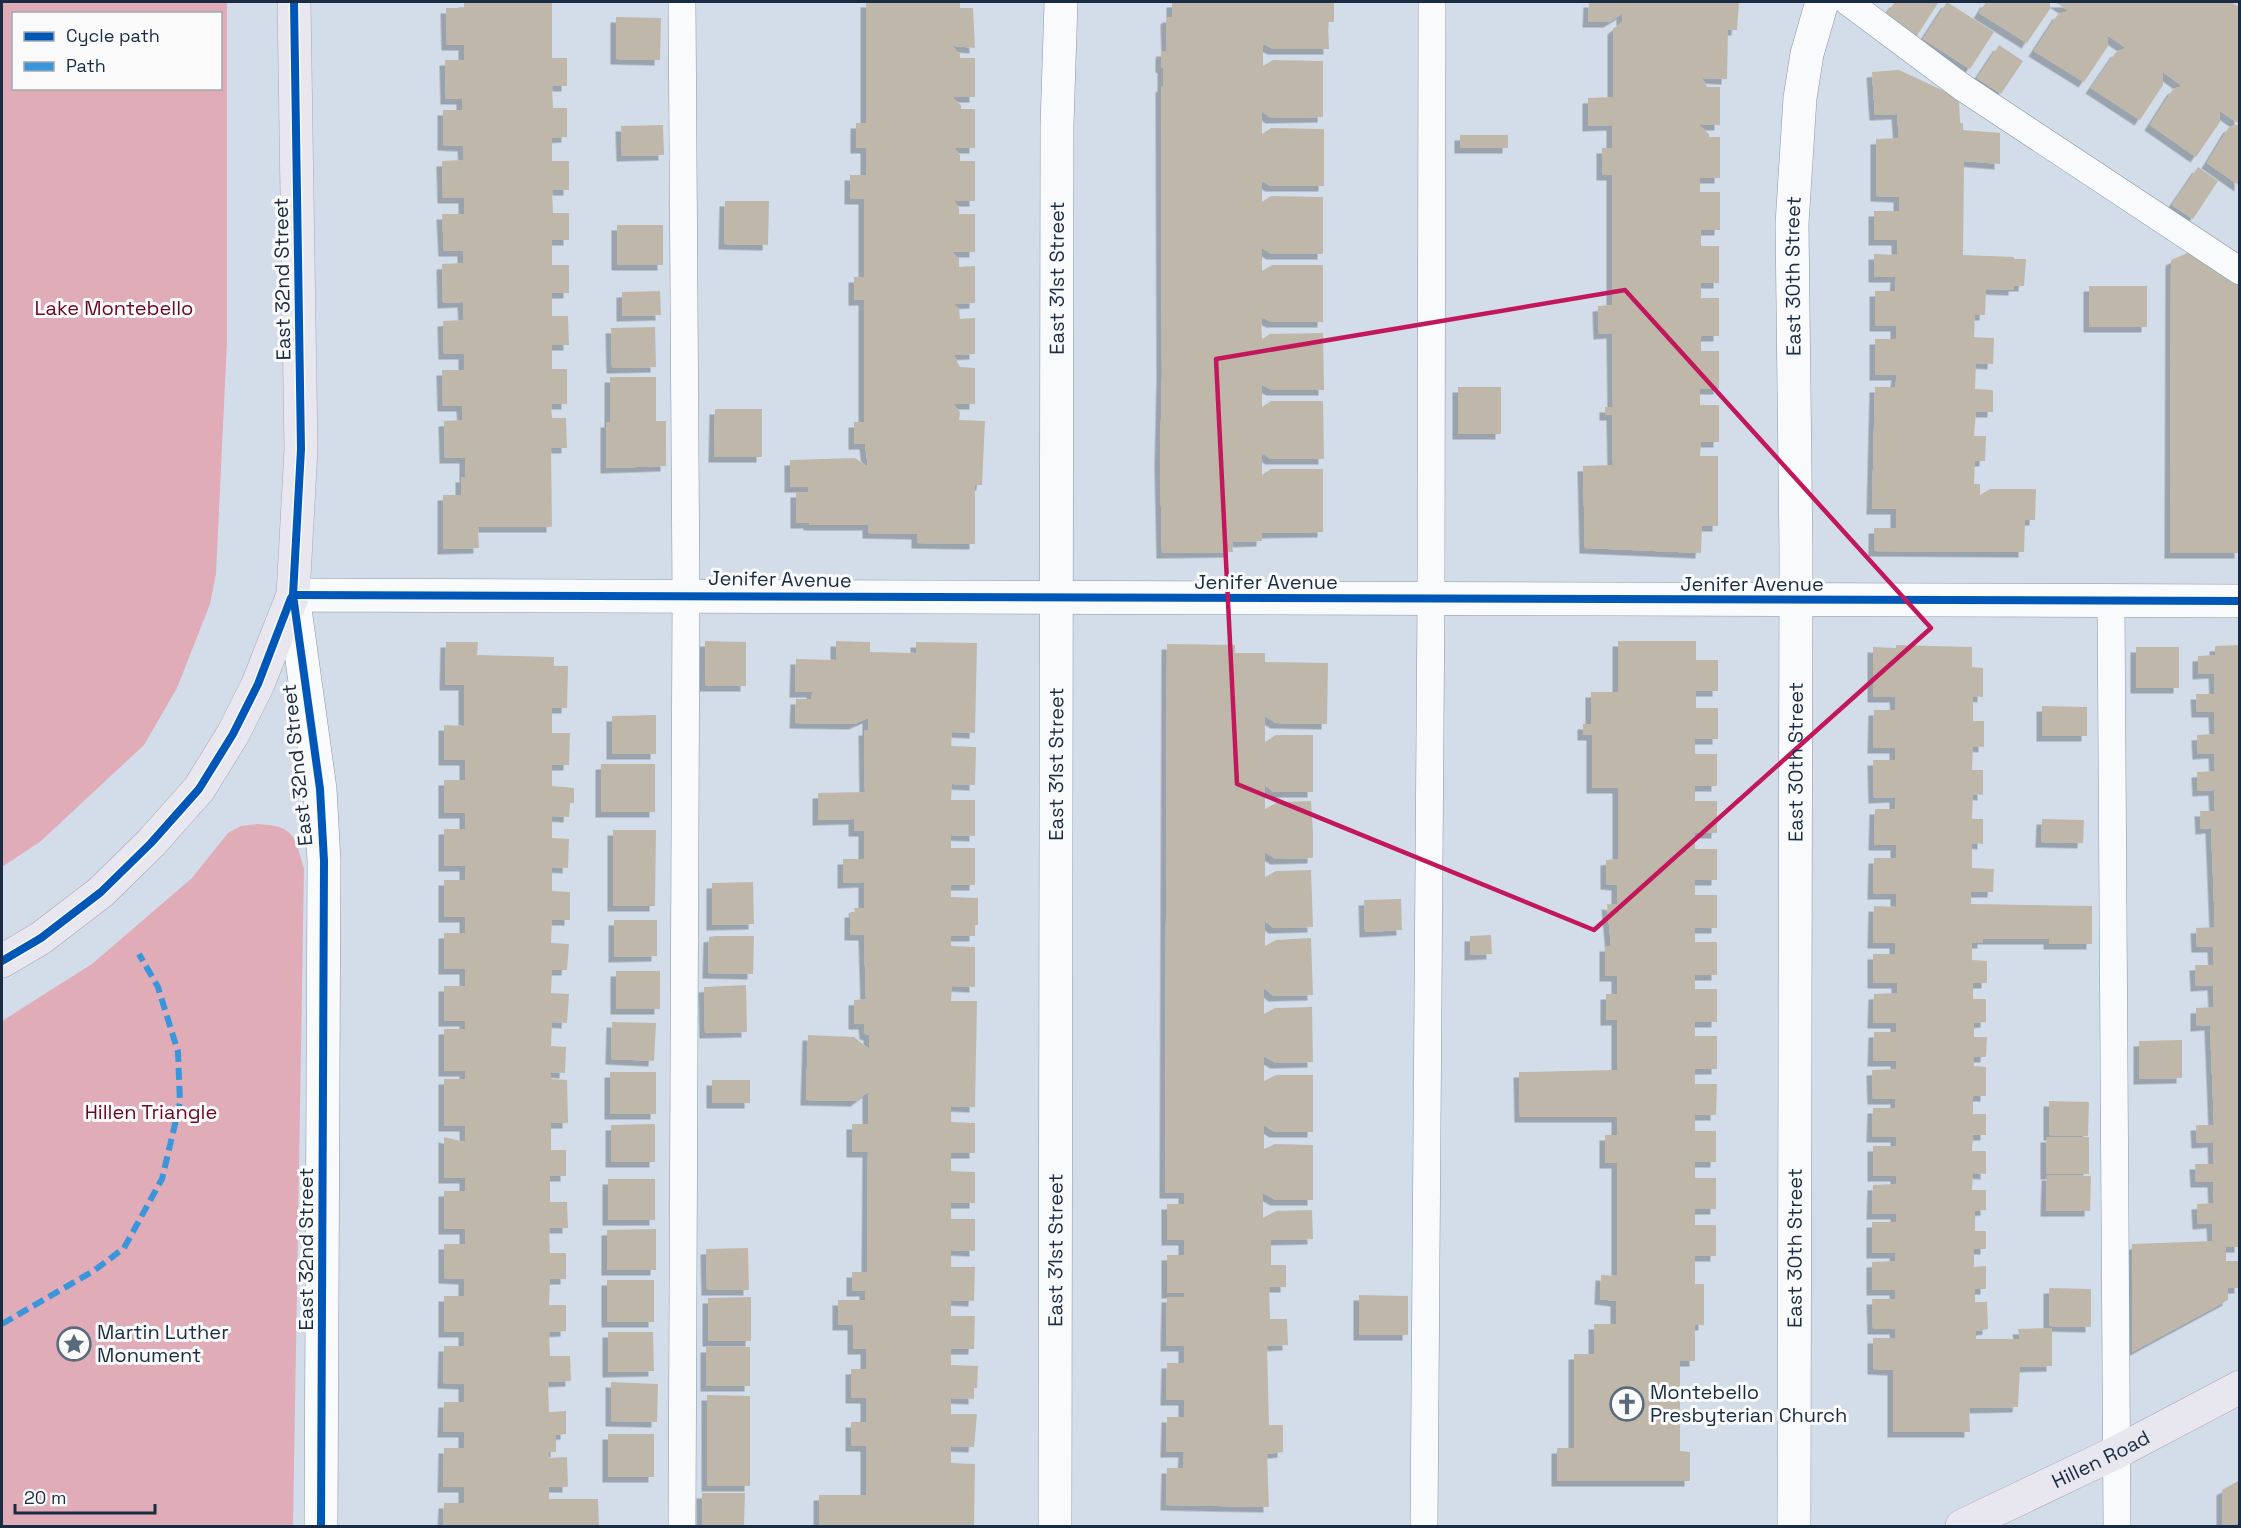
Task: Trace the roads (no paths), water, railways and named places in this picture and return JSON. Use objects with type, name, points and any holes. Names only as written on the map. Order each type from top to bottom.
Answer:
[{"type":"main road","name":"East 32nd Street","points":[[292,595],[301,449],[294,2]]},
{"type":"main road","points":[[2,961],[41,938],[101,892],[151,843],[199,789],[233,734],[258,684],[292,595]]},
{"type":"main road","name":"Hillen Road","points":[[1962,1527],[2117,1452],[2240,1387]]},
{"type":"street","name":"East 31st Street","points":[[1055,1527],[1057,125],[1061,2]]},
{"type":"street","name":"East 30th Street","points":[[1794,1527],[1796,600],[1792,224],[1800,98],[1807,54],[1822,2]]},
{"type":"street","name":"Jenifer Avenue","points":[[292,595],[2240,601]]},
{"type":"street","name":"East 32nd Street","points":[[292,595],[320,789],[324,861],[321,1527]]},
{"type":"lane","points":[[682,2],[686,595],[682,1527]]},
{"type":"lane","points":[[1424,1527],[1431,599],[1432,2]]},
{"type":"lane","points":[[1848,2],[1962,87],[2240,271]]},
{"type":"lane","points":[[2111,601],[2117,1527]]},
{"type":"place","name":"Martin Luther Monument","points":[[74,1344]]},
{"type":"place","name":"Montebello Presbyterian Church","points":[[1627,1404]]},
{"type":"park label","name":"Lake Montebello","points":[[114,308]]},
{"type":"park label","name":"Hillen Triangle","points":[[151,1112]]}]
